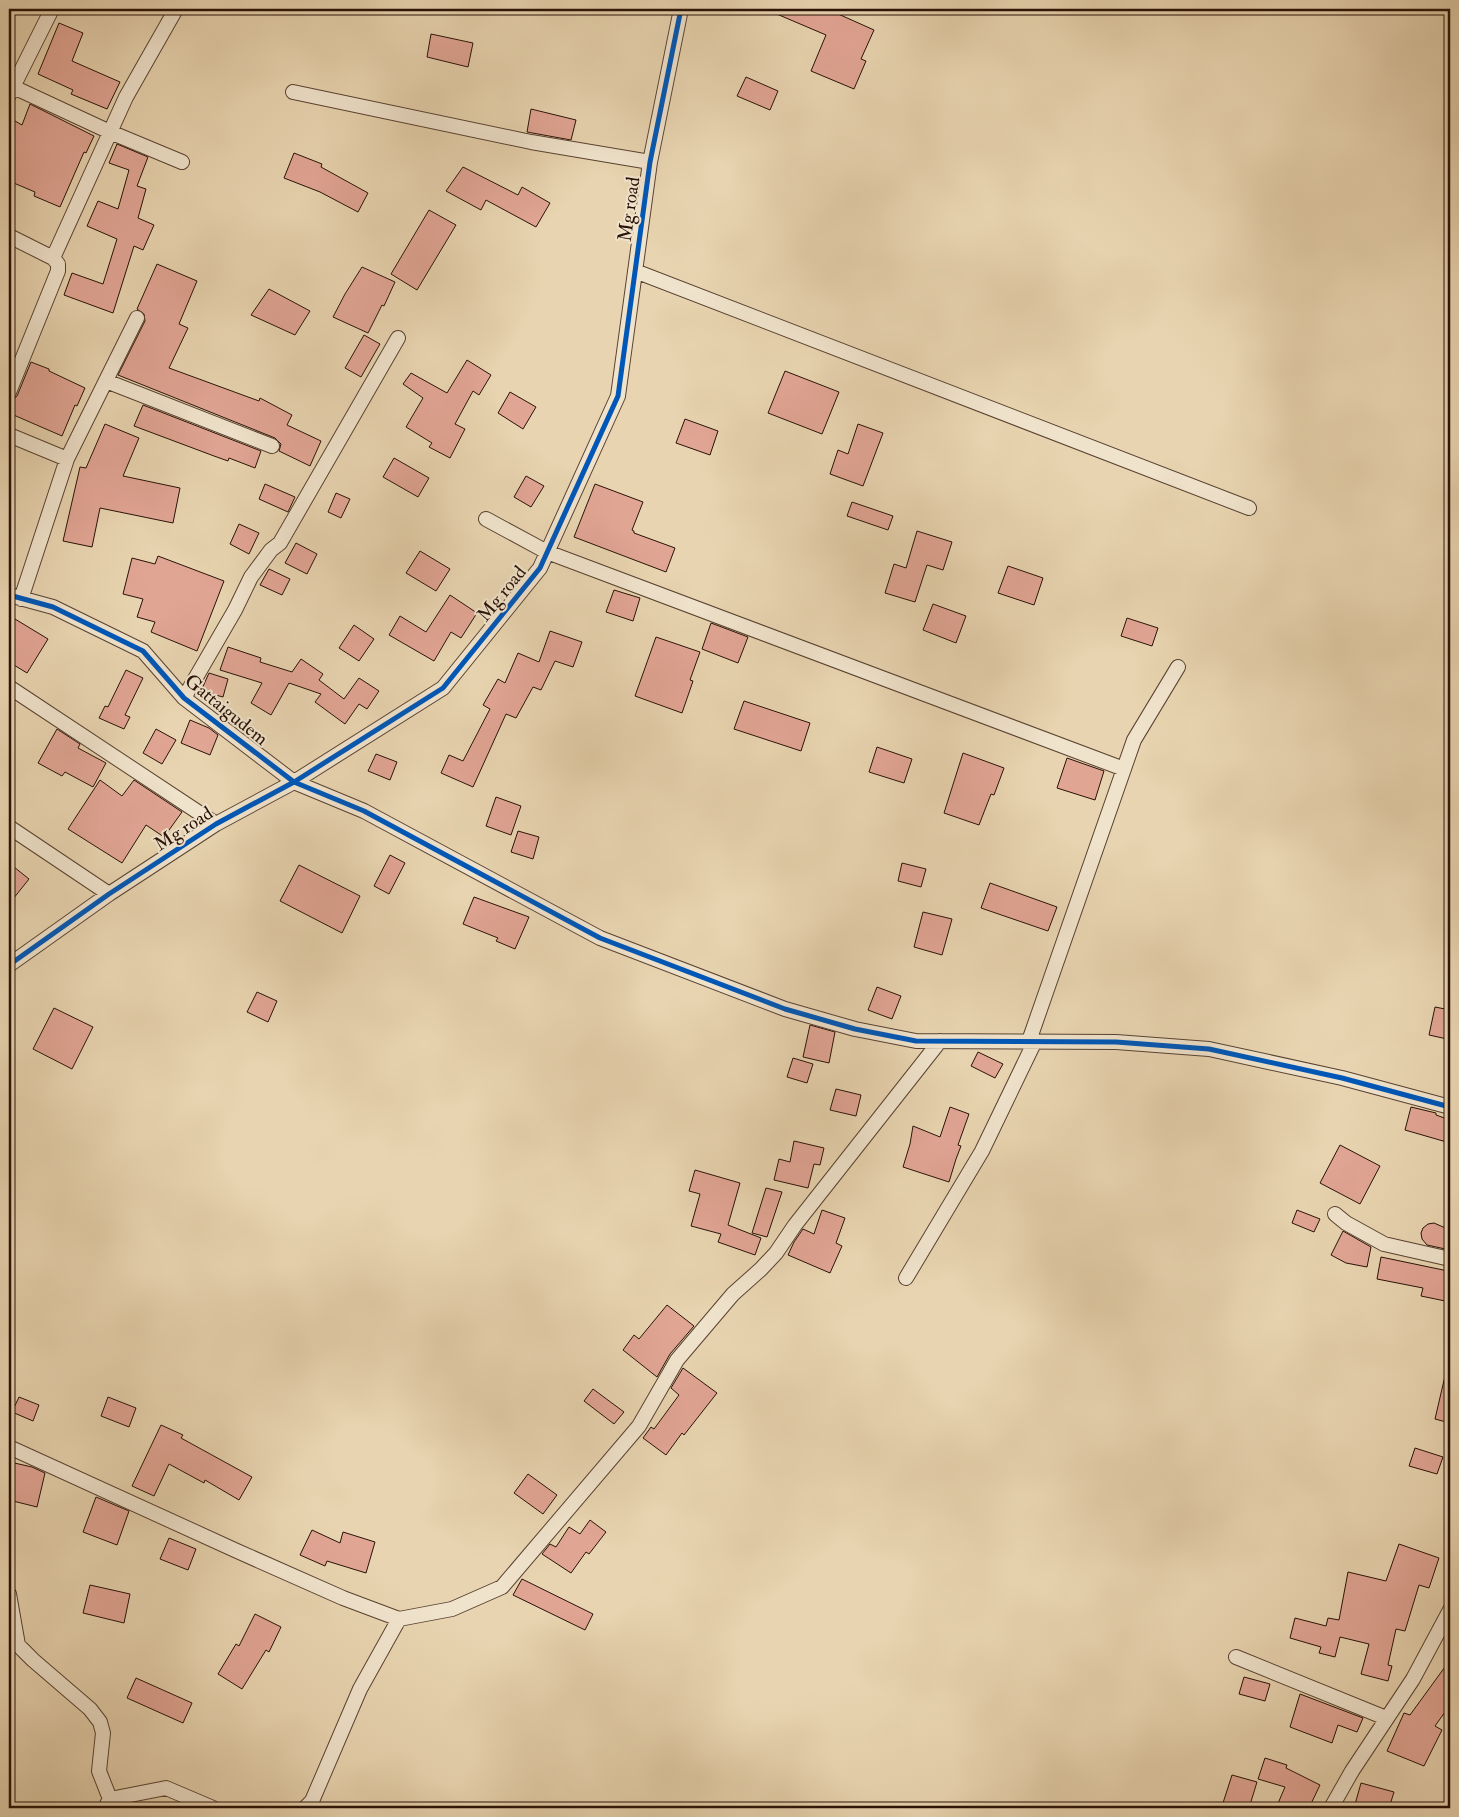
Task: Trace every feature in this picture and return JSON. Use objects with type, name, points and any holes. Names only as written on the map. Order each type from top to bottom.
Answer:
[{"type":"street","points":[[52,9],[10,89],[182,162]]},
{"type":"street","points":[[53,258],[126,97],[176,9]]},
{"type":"street","name":"Mg road","points":[[9,965],[110,894],[216,824],[294,782],[443,688],[540,568],[618,396],[650,162],[681,9]]},
{"type":"street","points":[[293,92],[531,142],[650,162]]},
{"type":"street","points":[[9,236],[53,258],[58,264],[58,271],[9,392]]},
{"type":"street","points":[[635,271],[1249,508]]},
{"type":"street","points":[[15,597],[67,459],[136,318]]},
{"type":"street","points":[[184,698],[235,610],[251,577],[271,550],[280,543],[398,338]]},
{"type":"street","points":[[106,380],[272,446]]},
{"type":"street","points":[[9,435],[67,459]]},
{"type":"street","points":[[486,519],[547,552],[1124,769]]},
{"type":"street","name":"Gattaigudem","points":[[15,597],[53,607],[143,650],[184,698],[294,782],[364,811],[600,938],[785,1009],[855,1029],[916,1041],[1116,1042],[1209,1050],[1342,1078],[1450,1107]]},
{"type":"street","points":[[906,1278],[982,1151],[1032,1041],[1134,740],[1178,667]]},
{"type":"street","points":[[9,687],[216,824]]},
{"type":"street","points":[[9,827],[110,894]]},
{"type":"street","points":[[9,1447],[237,1551],[343,1598],[399,1620],[452,1609],[502,1587],[639,1426],[677,1360],[733,1294],[761,1270],[776,1253],[795,1225],[940,1041]]},
{"type":"street","points":[[1335,1214],[1346,1223],[1384,1244],[1450,1259]]},
{"type":"street","points":[[9,1594],[18,1645],[90,1709],[100,1722],[103,1733],[99,1771],[107,1804],[166,1788],[212,1808]]},
{"type":"street","points":[[1331,1808],[1352,1771],[1413,1679],[1450,1610]]},
{"type":"street","points":[[305,1808],[312,1801],[360,1689],[399,1620]]},
{"type":"street","points":[[1236,1657],[1386,1718]]},
{"type":"building","points":[[765,9],[827,9],[874,30],[861,59],[866,61],[854,89],[811,71],[826,35]]},
{"type":"building","points":[[59,23],[83,33],[72,61],[120,82],[107,109],[71,94],[73,90],[38,74]]},
{"type":"building","points":[[431,34],[473,43],[468,67],[427,57]]},
{"type":"building","points":[[746,77],[778,91],[770,110],[737,96]]},
{"type":"building","points":[[30,104],[94,136],[86,153],[84,152],[60,207],[34,196],[35,192],[9,181],[9,136],[15,121],[22,125]]},
{"type":"building","points":[[531,109],[576,120],[571,140],[527,132]]},
{"type":"building","points":[[117,144],[148,157],[137,186],[146,189],[138,218],[154,225],[143,250],[134,246],[113,313],[64,295],[72,273],[103,284],[117,239],[87,226],[98,201],[118,209],[129,170],[109,163]]},
{"type":"building","points":[[294,153],[322,164],[321,167],[368,193],[358,212],[320,192],[284,178]]},
{"type":"building","points":[[463,167],[518,195],[522,187],[550,203],[536,227],[486,200],[481,210],[446,191]]},
{"type":"building","points":[[429,210],[456,225],[417,290],[391,274]]},
{"type":"building","points":[[157,264],[197,281],[179,324],[188,328],[169,368],[259,401],[260,398],[292,415],[287,425],[321,441],[310,466],[279,451],[281,444],[275,438],[118,375],[145,321],[144,314],[137,309]]},
{"type":"building","points":[[362,267],[395,282],[384,306],[382,305],[368,333],[333,317]]},
{"type":"building","points":[[269,289],[310,311],[295,335],[251,315]]},
{"type":"building","points":[[364,335],[380,344],[361,377],[345,368]]},
{"type":"building","points":[[467,360],[491,375],[479,395],[473,391],[455,424],[465,429],[450,458],[429,447],[432,443],[406,427],[423,398],[403,384],[411,373],[447,393]]},
{"type":"building","points":[[31,362],[49,369],[49,371],[85,388],[77,406],[75,405],[62,436],[9,413],[9,401],[17,396]]},
{"type":"building","points":[[785,371],[839,392],[822,434],[768,413]]},
{"type":"building","points":[[510,392],[536,407],[523,429],[498,413]]},
{"type":"building","points":[[143,405],[261,451],[255,468],[229,458],[228,461],[134,426]]},
{"type":"building","points":[[685,419],[718,431],[710,455],[676,443]]},
{"type":"building","points":[[105,424],[139,438],[123,476],[180,488],[173,523],[100,508],[92,547],[63,541],[80,467],[86,468]]},
{"type":"building","points":[[858,424],[883,433],[863,486],[830,474],[838,450],[848,454]]},
{"type":"building","points":[[394,458],[429,478],[418,497],[383,477]]},
{"type":"building","points":[[526,476],[544,486],[531,507],[514,497]]},
{"type":"building","points":[[265,484],[295,497],[288,512],[259,499]]},
{"type":"building","points":[[595,484],[643,502],[632,530],[634,533],[675,548],[666,572],[574,537]]},
{"type":"building","points":[[336,493],[350,499],[341,518],[328,512]]},
{"type":"building","points":[[852,502],[893,516],[888,530],[847,516]]},
{"type":"building","points":[[239,524],[259,533],[249,554],[230,544]]},
{"type":"building","points":[[917,531],[952,542],[943,570],[927,565],[915,602],[885,593],[894,564],[906,568]]},
{"type":"building","points":[[296,543],[317,554],[307,574],[285,563]]},
{"type":"building","points":[[420,551],[450,569],[436,591],[406,573]]},
{"type":"building","points":[[158,556],[224,581],[197,651],[151,632],[155,622],[137,617],[143,599],[123,594],[132,558],[155,564]]},
{"type":"building","points":[[1008,566],[1043,578],[1034,605],[998,593]]},
{"type":"building","points":[[269,569],[290,579],[282,595],[260,585]]},
{"type":"building","points":[[614,590],[640,598],[633,621],[606,612]]},
{"type":"building","points":[[450,595],[477,613],[461,638],[451,632],[434,661],[389,635],[400,616],[426,632]]},
{"type":"building","points":[[933,604],[966,616],[956,643],[923,630]]},
{"type":"building","points":[[1127,618],[1158,628],[1152,646],[1121,636]]},
{"type":"building","points":[[15,619],[48,639],[27,673],[9,662],[9,628]]},
{"type":"building","points":[[711,623],[748,637],[738,663],[702,649]]},
{"type":"building","points":[[354,625],[374,639],[359,661],[339,648]]},
{"type":"building","points":[[550,631],[582,642],[573,667],[555,661],[541,690],[533,687],[516,718],[506,714],[473,787],[441,773],[449,755],[463,761],[490,709],[483,705],[498,679],[505,683],[518,653],[539,662]]},
{"type":"building","points":[[656,637],[700,652],[690,680],[693,681],[682,713],[635,696]]},
{"type":"building","points":[[228,647],[261,658],[260,662],[292,672],[301,659],[323,674],[319,680],[344,699],[359,678],[379,691],[367,709],[359,704],[345,724],[315,702],[321,694],[289,683],[271,715],[251,703],[262,683],[220,670]]},
{"type":"building","points":[[126,670],[143,678],[125,715],[130,717],[124,729],[99,718],[105,706],[108,707]]},
{"type":"building","points":[[209,673],[228,679],[223,697],[201,691]]},
{"type":"building","points":[[744,701],[810,723],[801,751],[734,729]]},
{"type":"building","points":[[190,720],[209,728],[218,735],[210,755],[181,743]]},
{"type":"building","points":[[57,729],[80,744],[78,748],[106,763],[93,787],[65,772],[62,776],[38,763]]},
{"type":"building","points":[[156,729],[176,740],[162,764],[143,753]]},
{"type":"building","points":[[877,747],[912,759],[904,783],[869,772]]},
{"type":"building","points":[[963,753],[1004,768],[994,795],[991,794],[979,825],[944,813]]},
{"type":"building","points":[[376,754],[397,762],[390,780],[368,771]]},
{"type":"building","points":[[1067,758],[1104,771],[1095,800],[1057,788]]},
{"type":"building","points":[[100,780],[122,796],[134,780],[182,812],[164,837],[146,825],[122,863],[68,829]]},
{"type":"building","points":[[496,797],[521,806],[511,835],[486,826]]},
{"type":"building","points":[[518,831],[539,837],[533,859],[511,852]]},
{"type":"building","points":[[390,855],[405,863],[389,894],[374,886]]},
{"type":"building","points":[[9,863],[29,879],[9,904]]},
{"type":"building","points":[[902,863],[926,869],[921,887],[898,881]]},
{"type":"building","points":[[299,865],[360,896],[342,933],[280,901]]},
{"type":"building","points":[[990,883],[1057,907],[1048,931],[981,908]]},
{"type":"building","points":[[474,897],[529,917],[515,949],[496,941],[498,938],[463,924]]},
{"type":"building","points":[[923,912],[952,919],[942,955],[914,947]]},
{"type":"building","points":[[877,987],[901,996],[892,1019],[868,1010]]},
{"type":"building","points":[[257,992],[277,1001],[268,1022],[247,1012]]},
{"type":"building","points":[[1435,1007],[1450,1010],[1450,1025],[1447,1039],[1429,1035]]},
{"type":"building","points":[[54,1008],[93,1027],[72,1069],[33,1049]]},
{"type":"building","points":[[810,1025],[835,1032],[829,1063],[803,1057]]},
{"type":"building","points":[[978,1052],[1003,1064],[995,1078],[971,1066]]},
{"type":"building","points":[[793,1058],[813,1064],[807,1083],[787,1077]]},
{"type":"building","points":[[836,1089],[861,1095],[856,1116],[830,1110]]},
{"type":"building","points":[[950,1107],[969,1114],[958,1145],[961,1146],[949,1182],[903,1167],[913,1126],[940,1137]]},
{"type":"building","points":[[1411,1107],[1436,1113],[1436,1115],[1450,1120],[1450,1143],[1405,1130]]},
{"type":"building","points":[[794,1141],[824,1148],[820,1165],[814,1164],[808,1188],[774,1180],[779,1159],[790,1162]]},
{"type":"building","points":[[1340,1145],[1380,1166],[1360,1204],[1320,1183]]},
{"type":"building","points":[[695,1170],[740,1183],[728,1225],[761,1238],[755,1255],[718,1242],[721,1234],[691,1226],[700,1194],[689,1191]]},
{"type":"building","points":[[766,1188],[782,1192],[767,1237],[752,1233]]},
{"type":"building","points":[[822,1210],[845,1218],[836,1243],[842,1246],[830,1273],[788,1255],[803,1229],[814,1234]]},
{"type":"building","points":[[1297,1210],[1320,1219],[1314,1232],[1292,1223]]},
{"type":"building","points":[[1434,1223],[1450,1230],[1450,1250],[1427,1245],[1422,1239],[1421,1233],[1423,1228],[1428,1224]]},
{"type":"building","points":[[1343,1231],[1371,1247],[1367,1267],[1346,1263],[1331,1255]]},
{"type":"building","points":[[1381,1257],[1448,1271],[1445,1267],[1450,1268],[1450,1302],[1421,1296],[1423,1288],[1377,1279]]},
{"type":"building","points":[[667,1305],[694,1326],[670,1354],[657,1377],[623,1350],[634,1335],[639,1339]]},
{"type":"building","points":[[683,1368],[717,1393],[684,1435],[682,1433],[666,1455],[643,1438],[651,1427],[654,1429],[679,1395],[671,1388]]},
{"type":"building","points":[[1445,1376],[1450,1376],[1450,1423],[1435,1419]]},
{"type":"building","points":[[593,1389],[624,1412],[614,1424],[584,1401]]},
{"type":"building","points":[[19,1397],[39,1405],[33,1421],[12,1412]]},
{"type":"building","points":[[108,1397],[136,1408],[129,1427],[101,1416]]},
{"type":"building","points":[[161,1425],[183,1435],[181,1438],[252,1477],[239,1500],[205,1480],[204,1483],[169,1464],[154,1496],[132,1486]]},
{"type":"building","points":[[1415,1448],[1443,1457],[1437,1474],[1409,1466]]},
{"type":"building","points":[[10,1462],[32,1467],[45,1473],[37,1507],[9,1500]]},
{"type":"building","points":[[528,1474],[557,1495],[543,1514],[514,1493]]},
{"type":"building","points":[[96,1497],[129,1511],[117,1545],[83,1532]]},
{"type":"building","points":[[590,1520],[606,1532],[589,1554],[586,1552],[571,1573],[542,1554],[550,1544],[556,1547],[569,1527],[580,1534]]},
{"type":"building","points":[[312,1530],[340,1543],[343,1532],[375,1542],[366,1573],[327,1561],[325,1566],[300,1555]]},
{"type":"building","points":[[169,1538],[196,1549],[188,1570],[160,1559]]},
{"type":"building","points":[[1399,1544],[1439,1558],[1429,1588],[1419,1585],[1405,1631],[1396,1629],[1388,1665],[1392,1666],[1388,1681],[1361,1674],[1369,1644],[1340,1637],[1335,1657],[1319,1653],[1321,1647],[1290,1638],[1295,1618],[1326,1626],[1328,1618],[1339,1620],[1348,1572],[1386,1581]]},
{"type":"building","points":[[522,1579],[593,1614],[585,1630],[513,1595]]},
{"type":"building","points":[[90,1585],[130,1594],[124,1623],[83,1613]]},
{"type":"building","points":[[255,1614],[281,1627],[269,1652],[266,1650],[242,1689],[218,1674],[236,1644],[239,1646]]},
{"type":"building","points":[[1450,1660],[1450,1705],[1435,1726],[1442,1730],[1424,1766],[1387,1751],[1404,1713],[1410,1715]]},
{"type":"building","points":[[1244,1677],[1270,1684],[1265,1701],[1239,1694]]},
{"type":"building","points":[[136,1678],[192,1703],[183,1723],[127,1698]]},
{"type":"building","points":[[1300,1694],[1363,1718],[1357,1732],[1338,1725],[1332,1743],[1290,1727]]},
{"type":"building","points":[[1265,1758],[1287,1765],[1286,1768],[1320,1785],[1309,1808],[1276,1808],[1285,1787],[1258,1779]]},
{"type":"building","points":[[1232,1775],[1257,1782],[1249,1808],[1241,1808],[1223,1803]]},
{"type":"building","points":[[1361,1783],[1394,1792],[1389,1808],[1354,1808]]},
{"type":"cycle path","points":[[9,965],[109,894],[216,824],[294,782],[443,688],[540,568],[618,396],[650,162],[681,9]]},
{"type":"cycle path","points":[[9,595],[53,607],[143,651],[184,698],[294,782],[364,811],[600,938],[785,1009],[855,1029],[916,1041],[1116,1042],[1209,1049],[1342,1078],[1450,1107]]}]
